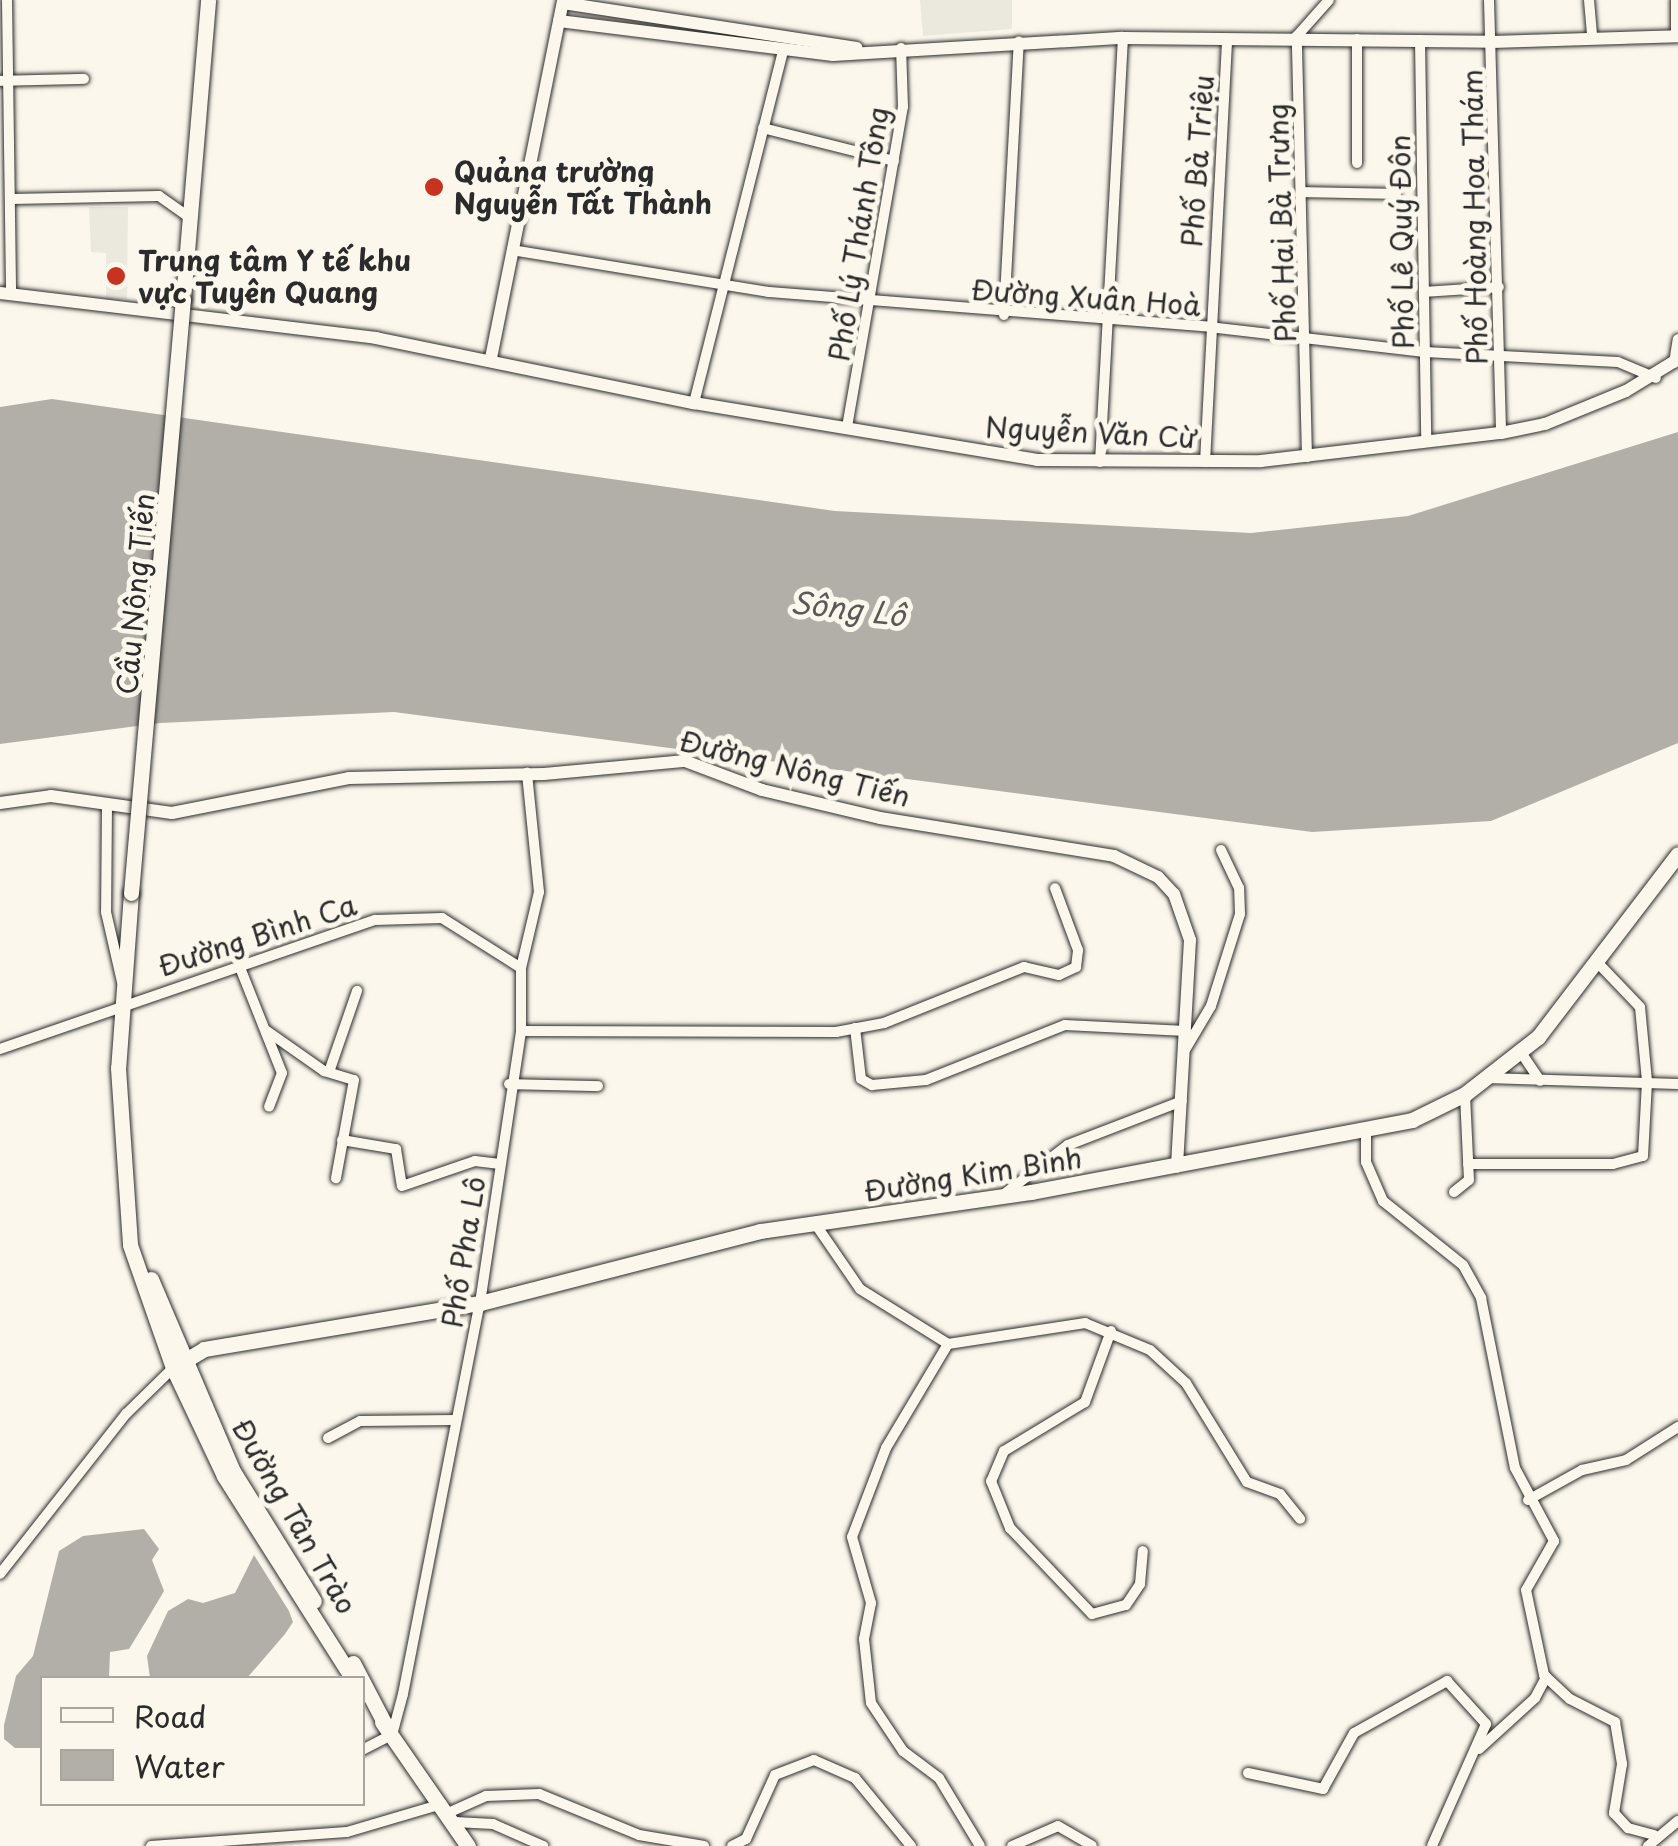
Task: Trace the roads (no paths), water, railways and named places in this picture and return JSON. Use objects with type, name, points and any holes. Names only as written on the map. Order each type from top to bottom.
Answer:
[{"type":"main road","points":[[190,218],[208,0]]},
{"type":"main road","name":"Cầu Nông Tiến","points":[[132,892],[190,218]]},
{"type":"main road","name":"Đường Kim Bình","points":[[179,1364],[204,1349],[480,1302],[814,1222],[1002,1196],[1027,1185],[1221,1159],[1412,1120],[1465,1094],[1555,1018],[1678,854]]},
{"type":"main road","name":"Đường Tân Trào","points":[[132,892],[120,1002],[119,1119],[130,1245],[224,1476],[351,1676]]},
{"type":"main road","name":"Đường Tân Trào","points":[[179,1364],[233,1471],[361,1676]]},
{"type":"main road","name":"Đường Tân Trào","points":[[365,1682],[390,1733]]},
{"type":"main road","name":"Đường Tân Trào","points":[[365,1698],[468,1846]]},
{"type":"street","points":[[6,0],[12,199],[6,293]]},
{"type":"street","points":[[1297,36],[1328,0]]},
{"type":"street","name":"Phố Hoàng Hoa Thám","points":[[1489,0],[1501,433]]},
{"type":"street","points":[[1589,0],[1592,38]]},
{"type":"street","points":[[559,21],[783,50],[1123,38],[1227,42],[1297,36],[1492,42],[1678,36],[1677,0]]},
{"type":"street","points":[[492,358],[563,1],[864,50]]},
{"type":"street","name":"Phố Hai Bà Trưng","points":[[1297,36],[1307,457]]},
{"type":"street","points":[[1100,462],[1123,38]]},
{"type":"street","points":[[1357,39],[1357,162]]},
{"type":"street","points":[[0,53],[9,40]]},
{"type":"street","name":"Phố Lê Quý Đôn","points":[[1420,41],[1426,442]]},
{"type":"street","points":[[1004,315],[1019,42]]},
{"type":"street","name":"Phố Bà Triệu","points":[[1205,462],[1209,327],[1227,42]]},
{"type":"street","name":"Phố Lý Thánh Tông","points":[[847,427],[872,304],[903,107],[901,48]]},
{"type":"street","points":[[694,403],[783,50]]},
{"type":"street","points":[[6,81],[84,79]]},
{"type":"street","points":[[763,128],[894,160]]},
{"type":"street","points":[[1302,192],[1396,194]]},
{"type":"street","points":[[12,199],[158,196],[190,218]]},
{"type":"street","name":"Đường Xuân Hoà","points":[[512,250],[722,287],[872,304],[1209,327],[1425,352],[1500,352],[1618,362],[1656,378]]},
{"type":"street","points":[[1424,292],[1498,287]]},
{"type":"street","name":"Nguyễn Văn Cừ","points":[[6,293],[492,358],[694,403],[994,456],[1100,462],[1307,457],[1501,433],[1545,424],[1656,378],[1676,361]]},
{"type":"street","points":[[1676,361],[1678,339]]},
{"type":"street","name":"Đường Nông Tiến","points":[[0,803],[51,796],[172,812],[350,778],[527,773],[684,761],[762,790],[880,818],[1136,864],[1158,877],[1184,916],[1191,962],[1177,1166]]},
{"type":"street","name":"Phố Pha Lô","points":[[390,1733],[480,1302],[509,1084],[521,1031],[522,968],[539,892],[527,773]]},
{"type":"street","points":[[107,805],[106,912],[122,982]]},
{"type":"street","points":[[1185,1050],[1211,1006],[1240,914],[1239,888],[1221,850]]},
{"type":"street","points":[[521,1031],[855,1028],[884,1023],[1024,968],[1059,974],[1076,967],[1078,950],[1055,888]]},
{"type":"street","name":"Đường Bình Ca","points":[[0,1049],[120,1002],[359,924],[430,914],[522,968]]},
{"type":"street","points":[[1468,1164],[1637,1161],[1645,1152],[1647,1081],[1640,1008],[1596,961]]},
{"type":"street","points":[[239,965],[283,1079],[269,1107]]},
{"type":"street","points":[[329,1072],[357,992]]},
{"type":"street","points":[[855,1028],[861,1078],[872,1085],[926,1080],[1065,1025],[1186,1032]]},
{"type":"street","points":[[267,1031],[329,1072],[354,1082],[336,1178]]},
{"type":"street","points":[[1520,1051],[1540,1081]]},
{"type":"street","points":[[1486,1078],[1678,1084]]},
{"type":"street","points":[[509,1084],[598,1086]]},
{"type":"street","points":[[1454,1192],[1467,1186],[1465,1094]]},
{"type":"street","points":[[1027,1185],[1068,1145],[1182,1101]]},
{"type":"street","points":[[1366,1128],[1366,1162],[1383,1202],[1457,1259],[1481,1298],[1503,1385],[1503,1420],[1528,1500],[1554,1541],[1526,1590],[1546,1678],[1570,1699],[1615,1722],[1622,1764],[1614,1813],[1628,1828],[1651,1841],[1678,1821]]},
{"type":"street","points":[[342,1140],[397,1150],[402,1186],[475,1161],[500,1164]]},
{"type":"street","points":[[814,1222],[860,1289],[948,1344],[1085,1323],[1150,1350],[1179,1375],[1242,1476],[1280,1494],[1300,1519]]},
{"type":"street","points":[[1111,1331],[1085,1402],[1004,1451],[992,1481],[1010,1528],[1092,1614],[1126,1605],[1140,1584],[1143,1551]]},
{"type":"street","points":[[948,1344],[886,1448],[852,1537],[871,1603],[864,1639],[872,1702],[903,1751],[939,1778],[980,1846]]},
{"type":"street","points":[[0,1574],[126,1414],[179,1364]]},
{"type":"street","points":[[328,1438],[360,1420],[455,1420]]},
{"type":"street","points":[[1528,1500],[1582,1470],[1626,1460],[1678,1426]]},
{"type":"street","points":[[1478,1749],[1535,1698],[1546,1678]]},
{"type":"street","points":[[1248,1774],[1322,1789],[1354,1732],[1447,1680],[1485,1720],[1478,1749],[1446,1803],[1432,1846]]},
{"type":"street","points":[[365,1748],[390,1733]]},
{"type":"street","points":[[732,1846],[746,1839],[775,1775],[814,1760],[854,1778],[911,1846]]},
{"type":"street","points":[[151,1846],[347,1832],[448,1813],[486,1796],[539,1794],[639,1836],[704,1846]]},
{"type":"street","points":[[448,1813],[493,1824],[544,1846]]},
{"type":"street","points":[[1012,1846],[1058,1826],[1092,1846]]},
{"type":"street","points":[[346,1846],[347,1832]]},
{"type":"water","name":"Sông Lô","points":[[52,399],[835,511],[1251,533],[1408,516],[1678,432],[1678,743],[1491,821],[1312,832],[394,712],[160,723],[0,744],[0,407]]},
{"type":"water","points":[[144,1529],[159,1549],[152,1560],[164,1591],[129,1649],[110,1652],[109,1676],[40,1676],[40,1748],[15,1748],[4,1739],[4,1725],[16,1676],[33,1656],[59,1551],[83,1536]]},
{"type":"water","points":[[254,1555],[293,1622],[249,1676],[150,1676],[147,1656],[168,1611],[188,1599],[203,1603],[235,1593]]},
{"type":"place","name":"Quảng trường Nguyễn Tất Thành","points":[[434,187]]},
{"type":"place","name":"Trung tâm Y tế khu vực Tuyên Quang","points":[[116,276]]}]
